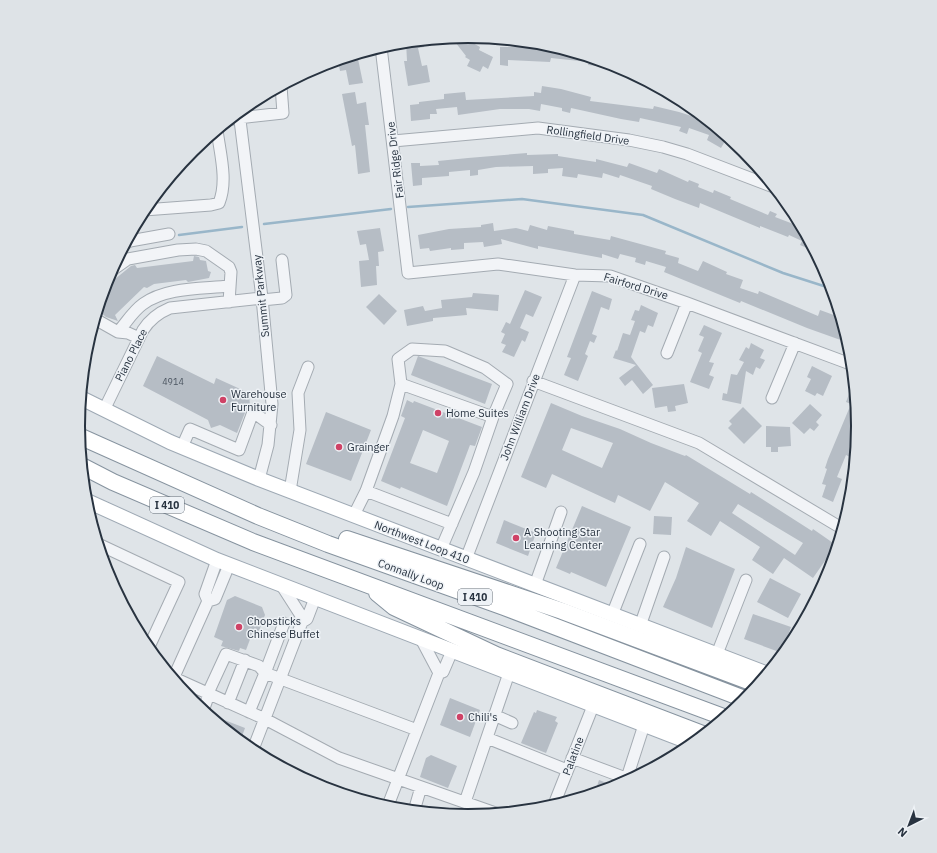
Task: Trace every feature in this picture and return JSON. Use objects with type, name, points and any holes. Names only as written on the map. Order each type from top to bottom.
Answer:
[{"type":"highway","name":"Connally Loop","points":[[85,439],[205,492],[328,544],[504,607],[740,697]]},
{"type":"highway","name":"I 410","points":[[87,469],[113,482],[252,542],[720,716]]},
{"type":"highway","points":[[205,492],[711,659],[754,682]]},
{"type":"highway","points":[[368,585],[394,607],[496,655],[699,733]]},
{"type":"main road","name":"Northwest Loop 410","points":[[86,401],[182,447],[259,479],[640,626],[711,659],[762,673]]},
{"type":"main road","points":[[93,503],[223,562],[282,586],[644,725],[685,743]]},
{"type":"street","name":"Fair Ridge Drive","points":[[382,53],[408,274]]},
{"type":"street","points":[[244,116],[283,113],[281,92]]},
{"type":"street","name":"Summit Parkway","points":[[238,120],[262,299],[271,384],[271,425],[268,445],[259,479]]},
{"type":"street","name":"Rollingfield Drive","points":[[393,141],[538,128],[629,140],[663,147],[687,154],[765,184]]},
{"type":"street","points":[[153,209],[211,205],[218,203],[222,195],[223,179],[218,136]]},
{"type":"street","points":[[133,240],[169,234]]},
{"type":"street","points":[[122,263],[128,259],[196,249],[206,251],[229,267],[231,272],[229,302]]},
{"type":"street","name":"Piano Place","points":[[104,410],[139,338],[149,321],[158,313],[170,308],[282,298],[286,295],[282,260]]},
{"type":"street","name":"Fairford Drive","points":[[408,274],[498,264],[575,275],[610,276],[847,363]]},
{"type":"street","name":"John William Drive","points":[[466,559],[533,380],[575,275]]},
{"type":"street","points":[[118,332],[142,304],[158,296],[172,292],[229,286]]},
{"type":"street","points":[[667,354],[687,303]]},
{"type":"street","points":[[100,322],[118,332],[128,333],[139,338]]},
{"type":"street","points":[[772,398],[795,343]]},
{"type":"street","points":[[354,516],[366,491],[393,416],[401,384],[398,359],[412,349],[445,351],[485,368],[507,384],[493,417],[474,472],[441,549]]},
{"type":"street","points":[[290,491],[300,430],[298,393],[308,367]]},
{"type":"street","points":[[533,380],[699,443],[839,526]]},
{"type":"street","points":[[401,384],[493,417]]},
{"type":"street","points":[[182,447],[190,429],[239,450],[253,412],[271,425]]},
{"type":"street","points":[[366,491],[452,524]]},
{"type":"street","points":[[535,585],[561,512]]},
{"type":"street","points":[[612,615],[640,544]]},
{"type":"street","points":[[104,547],[179,582],[151,642]]},
{"type":"street","points":[[640,626],[664,557]]},
{"type":"street","points":[[175,673],[208,601],[205,594],[223,562]]},
{"type":"street","points":[[711,659],[746,580]]},
{"type":"street","points":[[282,586],[300,614],[302,622]]},
{"type":"street","points":[[255,745],[302,622],[306,619],[315,598]]},
{"type":"street","points":[[249,712],[284,623]]},
{"type":"street","points":[[421,639],[439,673]]},
{"type":"street","points":[[390,802],[439,673],[443,672],[452,651]]},
{"type":"street","points":[[205,705],[224,655],[228,654],[259,666],[265,673],[417,730]]},
{"type":"street","points":[[228,702],[245,660]]},
{"type":"street","points":[[465,802],[509,673]]},
{"type":"street","points":[[183,683],[265,719],[339,758],[485,809]]},
{"type":"street","name":"Palatine","points":[[556,800],[593,706]]},
{"type":"street","points":[[494,715],[512,723]]},
{"type":"street","points":[[630,774],[644,725]]},
{"type":"street","points":[[486,738],[567,770]]},
{"type":"street","points":[[572,758],[621,778]]},
{"type":"street","points":[[415,807],[421,787]]},
{"type":"building","points":[[456,43],[473,43],[480,47],[479,50],[493,57],[488,69],[483,66],[480,72],[467,66],[470,60],[465,57],[466,56]]},
{"type":"building","points":[[424,46],[424,47],[418,48],[422,66],[427,65],[430,82],[408,86],[404,61],[407,61],[406,48]]},
{"type":"building","points":[[500,47],[525,47],[543,50],[588,62],[551,58],[550,62],[508,60],[508,66],[500,65]]},
{"type":"building","points":[[358,59],[363,83],[349,85],[346,70],[340,71],[339,65]]},
{"type":"building","points":[[589,62],[598,65],[597,66],[588,65]]},
{"type":"building","points":[[542,86],[561,89],[591,97],[590,101],[653,109],[654,106],[679,112],[695,117],[725,141],[721,148],[707,140],[709,135],[689,128],[687,134],[679,131],[681,127],[640,118],[639,122],[571,108],[570,113],[562,111],[562,108],[541,104],[540,111],[529,109],[500,109],[458,115],[457,107],[436,109],[437,114],[430,114],[430,119],[411,121],[410,105],[419,104],[419,102],[444,99],[444,94],[465,92],[466,100],[534,96],[534,92],[541,93]]},
{"type":"building","points":[[355,92],[357,104],[366,102],[369,125],[365,125],[370,172],[358,174],[355,145],[352,146],[342,94]]},
{"type":"building","points":[[527,153],[527,155],[558,154],[558,156],[596,162],[596,159],[627,167],[629,163],[657,173],[659,169],[688,182],[689,180],[699,184],[698,187],[713,193],[714,190],[731,197],[730,199],[768,215],[770,211],[777,214],[775,217],[794,224],[807,248],[800,245],[802,241],[789,235],[788,237],[760,226],[760,228],[700,203],[699,208],[651,189],[652,186],[620,175],[619,178],[603,173],[602,178],[578,174],[577,178],[562,176],[563,168],[548,169],[548,173],[533,174],[533,166],[496,167],[478,170],[478,175],[470,176],[470,170],[449,172],[449,176],[422,178],[422,185],[413,186],[411,163],[420,163],[420,166],[439,165],[438,161]]},
{"type":"building","points":[[493,223],[494,231],[516,228],[528,231],[530,225],[547,230],[548,226],[574,231],[574,234],[610,240],[611,236],[666,251],[665,254],[679,258],[678,263],[698,271],[703,261],[727,272],[726,274],[743,280],[740,288],[758,294],[759,291],[818,316],[820,310],[836,316],[842,341],[741,301],[740,303],[664,272],[666,267],[646,261],[645,265],[635,262],[636,258],[620,254],[618,259],[602,254],[602,258],[538,246],[538,249],[501,239],[502,244],[484,247],[483,242],[464,243],[464,249],[451,250],[451,248],[430,251],[429,248],[420,249],[418,235],[449,229],[481,227],[481,225]]},
{"type":"building","points":[[380,228],[384,251],[378,252],[379,266],[376,266],[377,285],[361,287],[359,261],[369,260],[366,244],[360,245],[357,231]]},
{"type":"building","points":[[194,256],[199,257],[200,260],[206,261],[208,271],[211,272],[209,278],[188,282],[186,280],[154,284],[147,288],[144,287],[115,315],[118,321],[106,317],[102,313],[114,280],[131,266],[135,265],[137,268],[193,261]]},
{"type":"building","points":[[525,290],[542,297],[533,317],[526,314],[520,328],[529,332],[525,342],[522,340],[514,357],[502,352],[506,345],[501,343],[505,334],[501,332],[506,322],[510,324]]},
{"type":"building","points":[[592,291],[612,299],[609,310],[601,307],[592,334],[597,336],[594,343],[590,341],[585,354],[588,356],[578,381],[564,375],[571,358],[567,357]]},
{"type":"building","points":[[473,293],[499,295],[498,311],[466,308],[467,315],[433,318],[433,321],[407,326],[404,310],[423,306],[425,311],[442,308],[441,300],[472,297]]},
{"type":"building","points":[[379,294],[397,311],[384,325],[366,307]]},
{"type":"building","points":[[641,305],[658,313],[653,327],[648,325],[645,333],[640,331],[631,357],[653,385],[643,394],[632,380],[625,386],[619,378],[636,365],[613,358],[623,333],[630,335],[635,321],[631,320],[635,310],[639,311]]},
{"type":"building","points":[[704,325],[722,333],[709,362],[714,363],[709,375],[714,377],[709,389],[690,382],[702,353],[698,351],[704,337],[699,335]]},
{"type":"building","points":[[751,343],[764,350],[760,358],[765,360],[760,369],[756,367],[753,375],[746,371],[741,404],[722,400],[723,393],[727,394],[731,374],[737,375],[744,362],[739,360],[746,347],[749,349]]},
{"type":"building","points":[[157,356],[214,384],[216,378],[249,393],[250,406],[246,410],[237,433],[220,425],[211,428],[208,420],[143,386]]},
{"type":"building","points":[[418,356],[492,384],[485,404],[411,375]]},
{"type":"building","points":[[812,366],[832,376],[823,396],[817,393],[815,396],[805,391],[811,379],[807,377]]},
{"type":"building","points":[[684,384],[688,403],[675,406],[676,411],[668,412],[667,406],[655,408],[652,388]]},
{"type":"building","points":[[849,394],[850,395],[851,401],[852,426],[851,455],[850,457],[846,455],[837,477],[842,479],[833,502],[822,497],[826,485],[822,484],[827,469],[825,468],[828,459],[851,404],[846,402]]},
{"type":"building","points":[[407,400],[413,403],[414,401],[482,427],[475,446],[470,445],[447,506],[401,487],[400,489],[381,481],[405,418],[401,416]],"holes":[[[423,430],[449,441],[437,473],[410,463]]]},
{"type":"building","points":[[551,403],[582,416],[620,429],[651,443],[685,456],[686,455],[750,494],[751,492],[812,531],[813,529],[834,544],[831,552],[813,578],[784,558],[773,574],[752,560],[760,547],[720,521],[711,536],[687,521],[699,503],[665,482],[650,511],[618,495],[615,503],[552,474],[546,488],[521,477]],"holes":[[[571,428],[613,443],[602,468],[562,450]],[[738,504],[803,543],[795,555],[732,513]]]},
{"type":"building","points":[[810,404],[822,415],[816,422],[819,425],[814,431],[810,428],[804,434],[792,423]]},
{"type":"building","points":[[743,407],[762,426],[744,444],[728,428],[732,424],[729,421]]},
{"type":"building","name":"Grainger","points":[[326,412],[371,430],[351,481],[306,464]]},
{"type":"building","points":[[766,426],[790,427],[791,446],[778,447],[778,452],[771,452],[771,447],[766,447]]},
{"type":"building","points":[[582,506],[631,527],[606,587],[571,572],[570,574],[556,568]]},
{"type":"building","points":[[654,516],[672,517],[671,535],[653,534]]},
{"type":"building","name":"A Shooting Star Learning Center","points":[[504,520],[536,533],[528,556],[496,543]]},
{"type":"building","points":[[686,547],[735,569],[712,628],[663,607],[676,578]]},
{"type":"building","points":[[770,578],[801,594],[788,618],[757,602]]},
{"type":"building","name":"Chopsticks Chinese Buffet","points":[[235,596],[262,607],[265,615],[257,636],[252,634],[246,650],[240,648],[239,651],[221,646],[223,641],[214,637],[227,600]]},
{"type":"building","points":[[753,614],[791,627],[786,641],[779,652],[744,639]]},
{"type":"building","name":"Chili's","points":[[450,698],[480,710],[470,737],[440,725]]},
{"type":"building","points":[[537,710],[557,717],[555,721],[558,723],[546,753],[521,743],[534,712],[536,713]]},
{"type":"building","points":[[220,718],[245,728],[242,736]]},
{"type":"building","points":[[431,755],[457,766],[448,788],[420,777],[426,758]]},
{"type":"building","points":[[599,780],[608,784],[596,788]]},
{"type":"waterway","points":[[408,207],[522,199],[643,215],[783,273],[826,287]]},
{"type":"waterway","points":[[264,224],[391,209]]},
{"type":"waterway","points":[[179,235],[242,227]]},
{"type":"place","name":"Warehouse Furniture","points":[[223,400]]},
{"type":"place","name":"Home Suites","points":[[438,413]]},
{"type":"place","name":"Grainger","points":[[339,447]]},
{"type":"place","name":"A Shooting Star Learning Center","points":[[516,538]]},
{"type":"place","name":"Chopsticks Chinese Buffet","points":[[239,627]]},
{"type":"place","name":"Chili's","points":[[460,717]]}]
